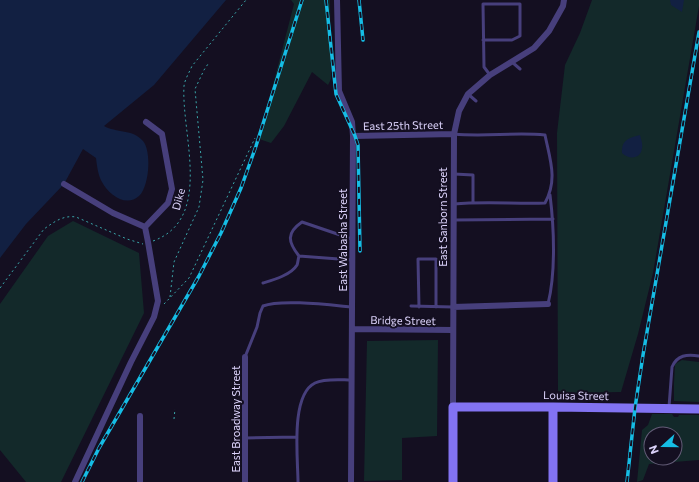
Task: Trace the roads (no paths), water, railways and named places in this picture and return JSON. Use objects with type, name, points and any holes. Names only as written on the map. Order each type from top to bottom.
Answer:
[{"type":"street","name":"East Wabasha Street","points":[[337,0],[339,91],[352,122],[353,136],[351,482]]},
{"type":"street","name":"East Sanborn Street","points":[[453,482],[454,134],[458,111],[468,94],[490,75],[534,48],[549,31],[563,6],[564,0]]},
{"type":"street","points":[[145,228],[168,203],[172,189],[162,134],[146,122]]},
{"type":"street","name":"East 25th Street","points":[[353,136],[454,134]]},
{"type":"street","points":[[64,184],[114,213],[145,228]]},
{"type":"street","points":[[75,482],[131,362],[154,317],[158,301],[145,228]]},
{"type":"street","points":[[453,307],[548,304]]},
{"type":"street","name":"Bridge Street","points":[[352,329],[453,330]]},
{"type":"street","name":"East Broadway Street","points":[[244,482],[245,356]]},
{"type":"street","name":"Louisa Street","points":[[453,407],[699,409]]},
{"type":"street","points":[[553,407],[553,482]]},
{"type":"street","points":[[140,416],[140,482]]},
{"type":"lane","points":[[483,40],[512,40],[520,36],[520,4],[483,4],[483,40],[484,67],[490,75]]},
{"type":"lane","points":[[512,62],[520,69]]},
{"type":"lane","points":[[468,94],[476,101]]},
{"type":"lane","points":[[454,134],[471,136],[545,135],[553,177],[550,194],[546,203],[473,202],[454,204]]},
{"type":"lane","points":[[454,174],[472,175],[473,202]]},
{"type":"lane","points":[[548,304],[552,287],[553,219],[550,194]]},
{"type":"lane","points":[[453,220],[553,219]]},
{"type":"lane","points":[[352,239],[302,222],[294,228],[290,236],[292,247],[299,256],[352,260]]},
{"type":"lane","points":[[263,283],[277,279],[288,273],[296,266],[299,256]]},
{"type":"lane","points":[[418,307],[418,259],[436,259],[436,307]]},
{"type":"lane","points":[[245,356],[257,327],[263,306],[269,304],[298,303],[352,307]]},
{"type":"lane","points":[[411,306],[453,307]]},
{"type":"lane","points":[[669,408],[672,367],[675,361],[682,356],[699,356]]},
{"type":"lane","points":[[298,482],[297,437],[300,403],[310,386],[316,382],[330,380],[352,380]]},
{"type":"lane","points":[[245,438],[297,437]]},
{"type":"water","points":[[0,0],[226,0],[154,85],[104,126],[139,137],[146,146],[148,153],[147,178],[139,196],[129,201],[118,198],[108,191],[101,179],[96,158],[83,149],[64,184],[26,224],[0,258]]},
{"type":"water","points":[[670,0],[684,0],[682,12],[671,5]]},
{"type":"water","points":[[640,135],[642,146],[641,152],[637,156],[628,157],[622,153],[623,145],[626,140]]},
{"type":"railway","points":[[82,482],[99,448],[199,276],[221,233],[241,188],[256,146],[302,0]]},
{"type":"railway","points":[[326,0],[336,94],[358,145],[360,251]]},
{"type":"railway","points":[[359,0],[363,40]]},
{"type":"railway","points":[[627,482],[635,408],[643,355],[699,32]]}]
